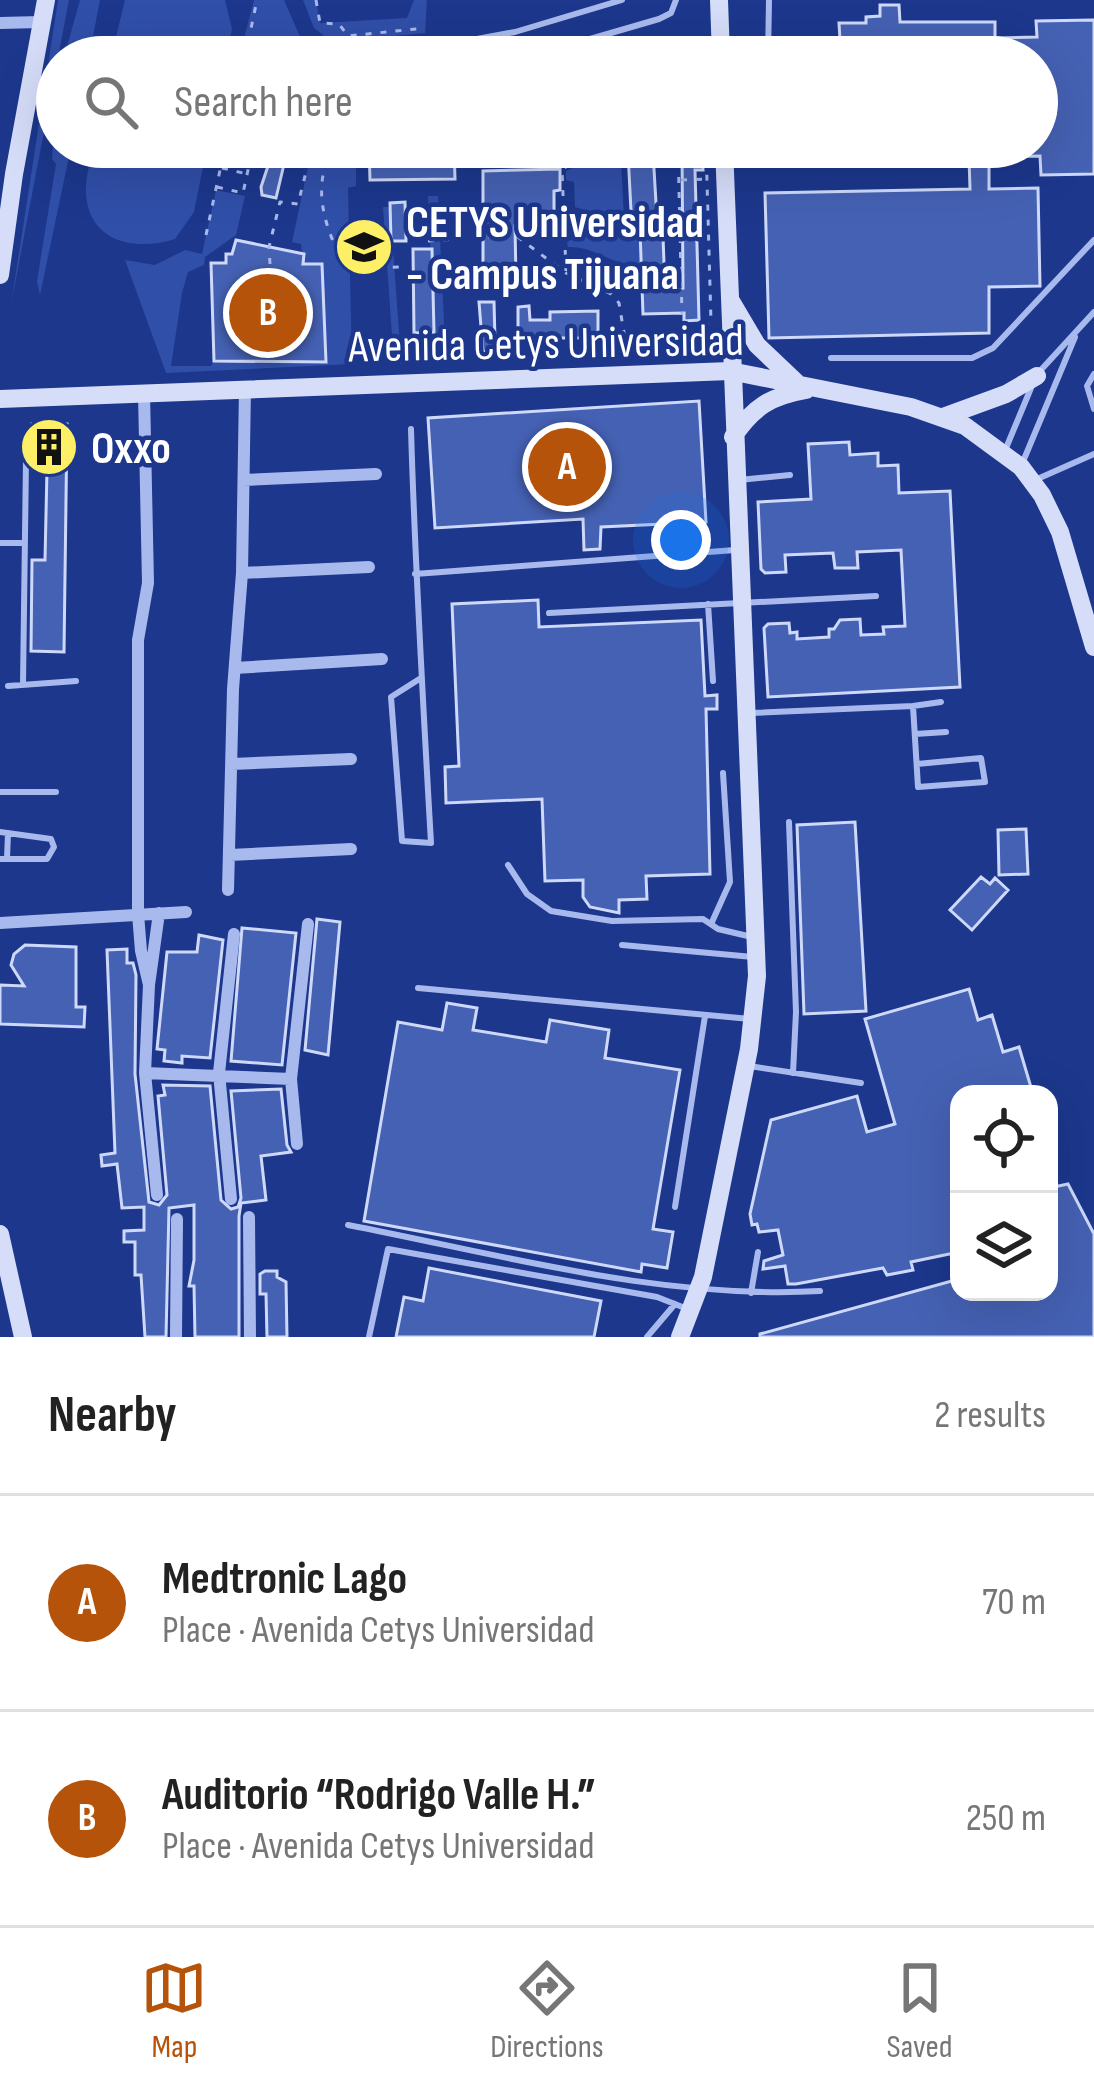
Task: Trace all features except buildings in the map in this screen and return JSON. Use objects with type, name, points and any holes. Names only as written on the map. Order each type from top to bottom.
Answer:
[{"type":"main road","points":[[39,36],[46,0]]},
{"type":"main road","points":[[719,0],[720,36]]},
{"type":"main road","points":[[0,274],[36,53]]},
{"type":"main road","points":[[680,1337],[684,1308],[699,1290],[754,1019],[756,947],[725,168]]},
{"type":"main road","points":[[730,299],[757,345],[808,386]]},
{"type":"main road","name":"Avenida Cetys Universidad","points":[[0,399],[730,371],[808,386],[943,417],[1004,453],[1027,474],[1060,532],[1094,647]]},
{"type":"main road","points":[[943,417],[1006,394],[1037,376]]},
{"type":"main road","points":[[734,437],[745,418],[768,400],[808,386]]},
{"type":"main road","points":[[0,1234],[6,1298],[23,1337]]},
{"type":"street","points":[[0,23],[41,22]]},
{"type":"street","points":[[228,890],[245,388]]},
{"type":"street","points":[[144,393],[148,583],[138,640],[138,914],[149,986]]},
{"type":"street","points":[[244,480],[376,474]]},
{"type":"street","points":[[242,573],[369,567]]},
{"type":"street","points":[[235,668],[382,658]]},
{"type":"street","points":[[232,764],[351,759]]},
{"type":"street","points":[[230,855],[351,849]]},
{"type":"street","points":[[0,923],[186,912]]},
{"type":"street","points":[[158,1195],[145,1073],[159,913]]},
{"type":"street","points":[[297,1144],[292,1079],[308,924]]},
{"type":"street","points":[[231,1199],[219,1073],[234,934]]},
{"type":"street","points":[[145,1073],[292,1079]]},
{"type":"street","points":[[249,1217],[250,1337]]},
{"type":"street","points":[[176,1337],[177,1219]]},
{"type":"lane","points":[[493,36],[622,0]]},
{"type":"lane","points":[[600,36],[659,19],[671,13],[676,0]]},
{"type":"lane","points":[[768,36],[769,0]]},
{"type":"lane","points":[[831,358],[972,358],[994,348],[1094,240]]},
{"type":"lane","points":[[1004,453],[1037,376],[1094,312]]},
{"type":"lane","points":[[1027,474],[1076,334]]},
{"type":"lane","points":[[1094,374],[1088,386],[1094,409]]},
{"type":"lane","points":[[411,429],[431,843],[402,842],[391,697],[421,677]]},
{"type":"lane","points":[[1027,474],[1094,454]]},
{"type":"lane","points":[[23,685],[26,460]]},
{"type":"lane","points":[[736,481],[790,475]]},
{"type":"lane","points":[[0,543],[24,543]]},
{"type":"lane","points":[[415,574],[739,550]]},
{"type":"lane","points":[[549,613],[876,596]]},
{"type":"lane","points":[[708,604],[713,681]]},
{"type":"lane","points":[[8,686],[76,682]]},
{"type":"lane","points":[[746,714],[941,702]]},
{"type":"lane","points":[[913,706],[918,787],[985,782],[981,758],[917,764]]},
{"type":"lane","points":[[915,734],[946,732]]},
{"type":"lane","points":[[712,922],[730,882],[723,773]]},
{"type":"lane","points":[[0,792],[56,792]]},
{"type":"lane","points":[[788,822],[796,1012],[793,1073]]},
{"type":"lane","points":[[4,832],[51,838],[54,847],[46,860],[3,859],[4,832]]},
{"type":"lane","points":[[508,865],[526,894],[550,911],[612,922],[712,922],[756,947]]},
{"type":"lane","points":[[622,945],[756,947]]},
{"type":"lane","points":[[418,988],[754,1019]]},
{"type":"lane","points":[[675,1207],[705,1016]]},
{"type":"lane","points":[[745,1066],[861,1083]]},
{"type":"lane","points":[[348,1226],[699,1290],[820,1292]]},
{"type":"lane","points":[[369,1337],[388,1249],[657,1297],[684,1308],[647,1337]]},
{"type":"lane","points":[[751,1293],[758,1252]]},
{"type":"path","points":[[251,36],[257,0]]},
{"type":"path","points":[[316,0],[320,22],[339,24],[348,36],[425,28]]},
{"type":"path","points":[[206,235],[220,168],[248,174]]},
{"type":"path","points":[[216,187],[243,193],[249,168]]},
{"type":"path","points":[[270,264],[269,247],[280,202],[298,204],[307,168]]},
{"type":"path","points":[[324,168],[320,179],[332,241],[359,252],[378,268],[399,267]]},
{"type":"path","points":[[564,168],[566,273]]},
{"type":"path","points":[[679,168],[682,315]]},
{"type":"path","points":[[428,242],[515,235],[566,273],[611,294],[619,303],[625,339],[685,336],[711,322],[707,168]]},
{"type":"path","points":[[679,180],[707,179]]},
{"type":"shaded area","points":[[58,0],[69,0],[62,36],[52,36]]},
{"type":"shaded area","points":[[80,0],[100,0],[93,36],[70,36]]},
{"type":"shaded area","points":[[125,0],[225,0],[232,29],[230,36],[116,36]]},
{"type":"shaded area","points":[[254,0],[284,0],[300,36],[245,36]]},
{"type":"shaded area","points":[[303,0],[316,0],[320,23],[407,18],[414,0],[427,0],[425,33],[324,36],[314,28]]},
{"type":"shaded area","points":[[36,143],[37,168],[11,305]]},
{"type":"shaded area","points":[[55,168],[67,168],[40,295],[37,281]]},
{"type":"shaded area","points":[[89,168],[203,168],[194,212],[175,239],[161,243],[132,243],[106,234],[89,211]]},
{"type":"shaded area","points":[[308,168],[356,168],[356,186],[348,188],[352,364],[166,373],[125,260],[155,265],[185,250],[202,254],[216,190],[245,196],[236,235],[205,257],[204,265],[188,272],[171,366],[211,366],[214,361],[325,362],[322,264],[303,264],[301,244],[292,242]]},
{"type":"shaded area","points":[[621,168],[624,219],[589,220],[585,210],[575,207],[574,182],[566,180],[566,171]]},
{"type":"shaded area","points":[[428,196],[438,196],[445,343],[450,344],[449,360],[422,363],[421,346],[435,345]]},
{"type":"shaded area","points":[[383,207],[390,207],[400,346],[413,346],[413,363],[394,364]]},
{"type":"shaded area","points":[[631,222],[632,230],[640,230],[643,288],[634,287],[632,265],[568,247],[567,242],[583,234],[588,223]]},
{"type":"place","name":"CETYS Universidad - Campus Tijuana","points":[[364,247]]},
{"type":"place","name":"Auditorio “Rodrigo Valle H.”","points":[[268,313]]},
{"type":"place","name":"Oxxo","points":[[49,447]]},
{"type":"place","name":"Medtronic Lago","points":[[567,467]]}]
